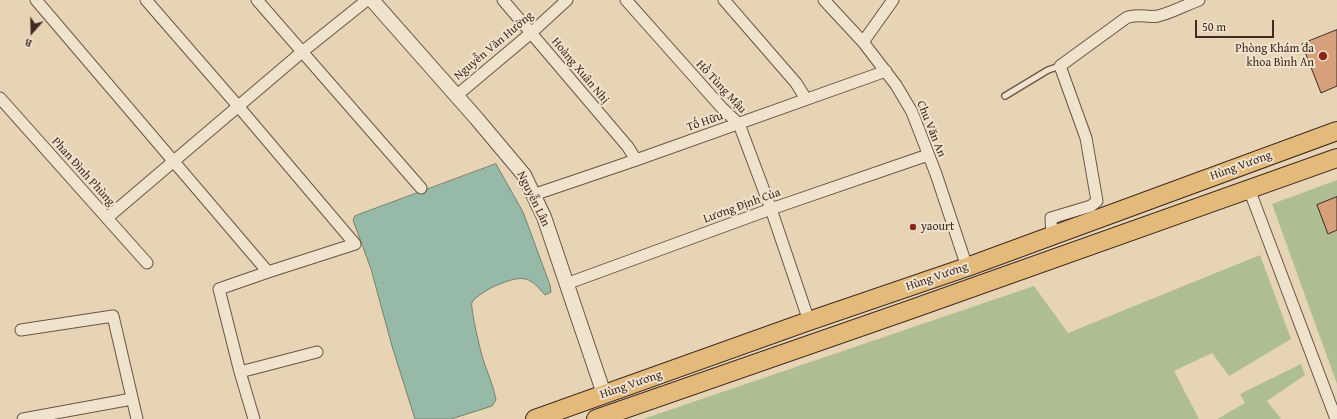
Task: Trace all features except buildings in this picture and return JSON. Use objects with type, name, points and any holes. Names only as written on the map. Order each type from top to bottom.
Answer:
[{"type":"main road","name":"Hùng Vương","points":[[535,419],[1052,237],[1337,131]]},
{"type":"main road","name":"Hùng Vương","points":[[596,419],[912,309],[1337,158]]},
{"type":"main road","points":[[1240,166],[1249,189]]},
{"type":"street","points":[[36,0],[268,272]]},
{"type":"street","points":[[146,0],[355,244],[220,289],[240,372],[254,419]]},
{"type":"street","points":[[257,0],[421,188]]},
{"type":"street","points":[[107,218],[302,52],[367,0]]},
{"type":"street","name":"Nguyễn Lân","points":[[372,0],[477,119],[524,175],[544,217],[604,394]]},
{"type":"street","name":"Hoàng Xuân Nhị","points":[[503,0],[628,147],[636,160]]},
{"type":"street","name":"Nguyễn Văn Hưởng","points":[[456,96],[531,33],[567,0]]},
{"type":"street","name":"Hồ Tùng Mậu","points":[[626,0],[722,108],[739,124],[771,209],[810,321]]},
{"type":"street","points":[[724,0],[796,83],[806,99]]},
{"type":"street","name":"Chu Văn An","points":[[824,0],[863,42],[886,71],[912,112],[936,174],[968,267]]},
{"type":"street","points":[[863,42],[893,0]]},
{"type":"street","points":[[1052,237],[1052,218],[1091,206],[1097,200],[1086,138],[1060,66],[1126,18],[1133,15],[1149,17],[1159,16],[1199,0]]},
{"type":"street","name":"Tố Hữu","points":[[533,195],[739,124],[886,71]]},
{"type":"street","name":"Phan Đình Phùng","points":[[0,98],[147,263]]},
{"type":"street","name":"Lương Định Của","points":[[566,284],[771,209],[928,155]]},
{"type":"street","points":[[1249,189],[1336,419]]},
{"type":"street","points":[[21,330],[113,316],[137,419]]},
{"type":"street","points":[[240,372],[317,352]]},
{"type":"street","points":[[23,419],[132,399]]},
{"type":"lane","points":[[1005,96],[1048,70],[1060,66]]},
{"type":"shaded area","points":[[496,164],[523,212],[550,285],[551,292],[545,295],[536,285],[528,280],[516,279],[493,287],[474,300],[472,302],[472,306],[476,331],[496,400],[492,406],[451,419],[415,419],[392,346],[371,269],[353,220],[355,216]]},
{"type":"shaded area","points":[[1337,180],[1337,384],[1272,204]]},
{"type":"shaded area","points":[[1260,255],[1291,339],[1229,376],[1212,353],[1174,371],[1199,419],[643,419],[1034,286],[1068,333]]},
{"type":"shaded area","points":[[1301,364],[1305,375],[1267,401],[1281,419],[1217,419],[1245,403],[1240,394]]},
{"type":"place","name":"Phòng Khám đa khoa Bình An","points":[[1323,56]]},
{"type":"place","name":"yaourt","points":[[913,227]]}]
